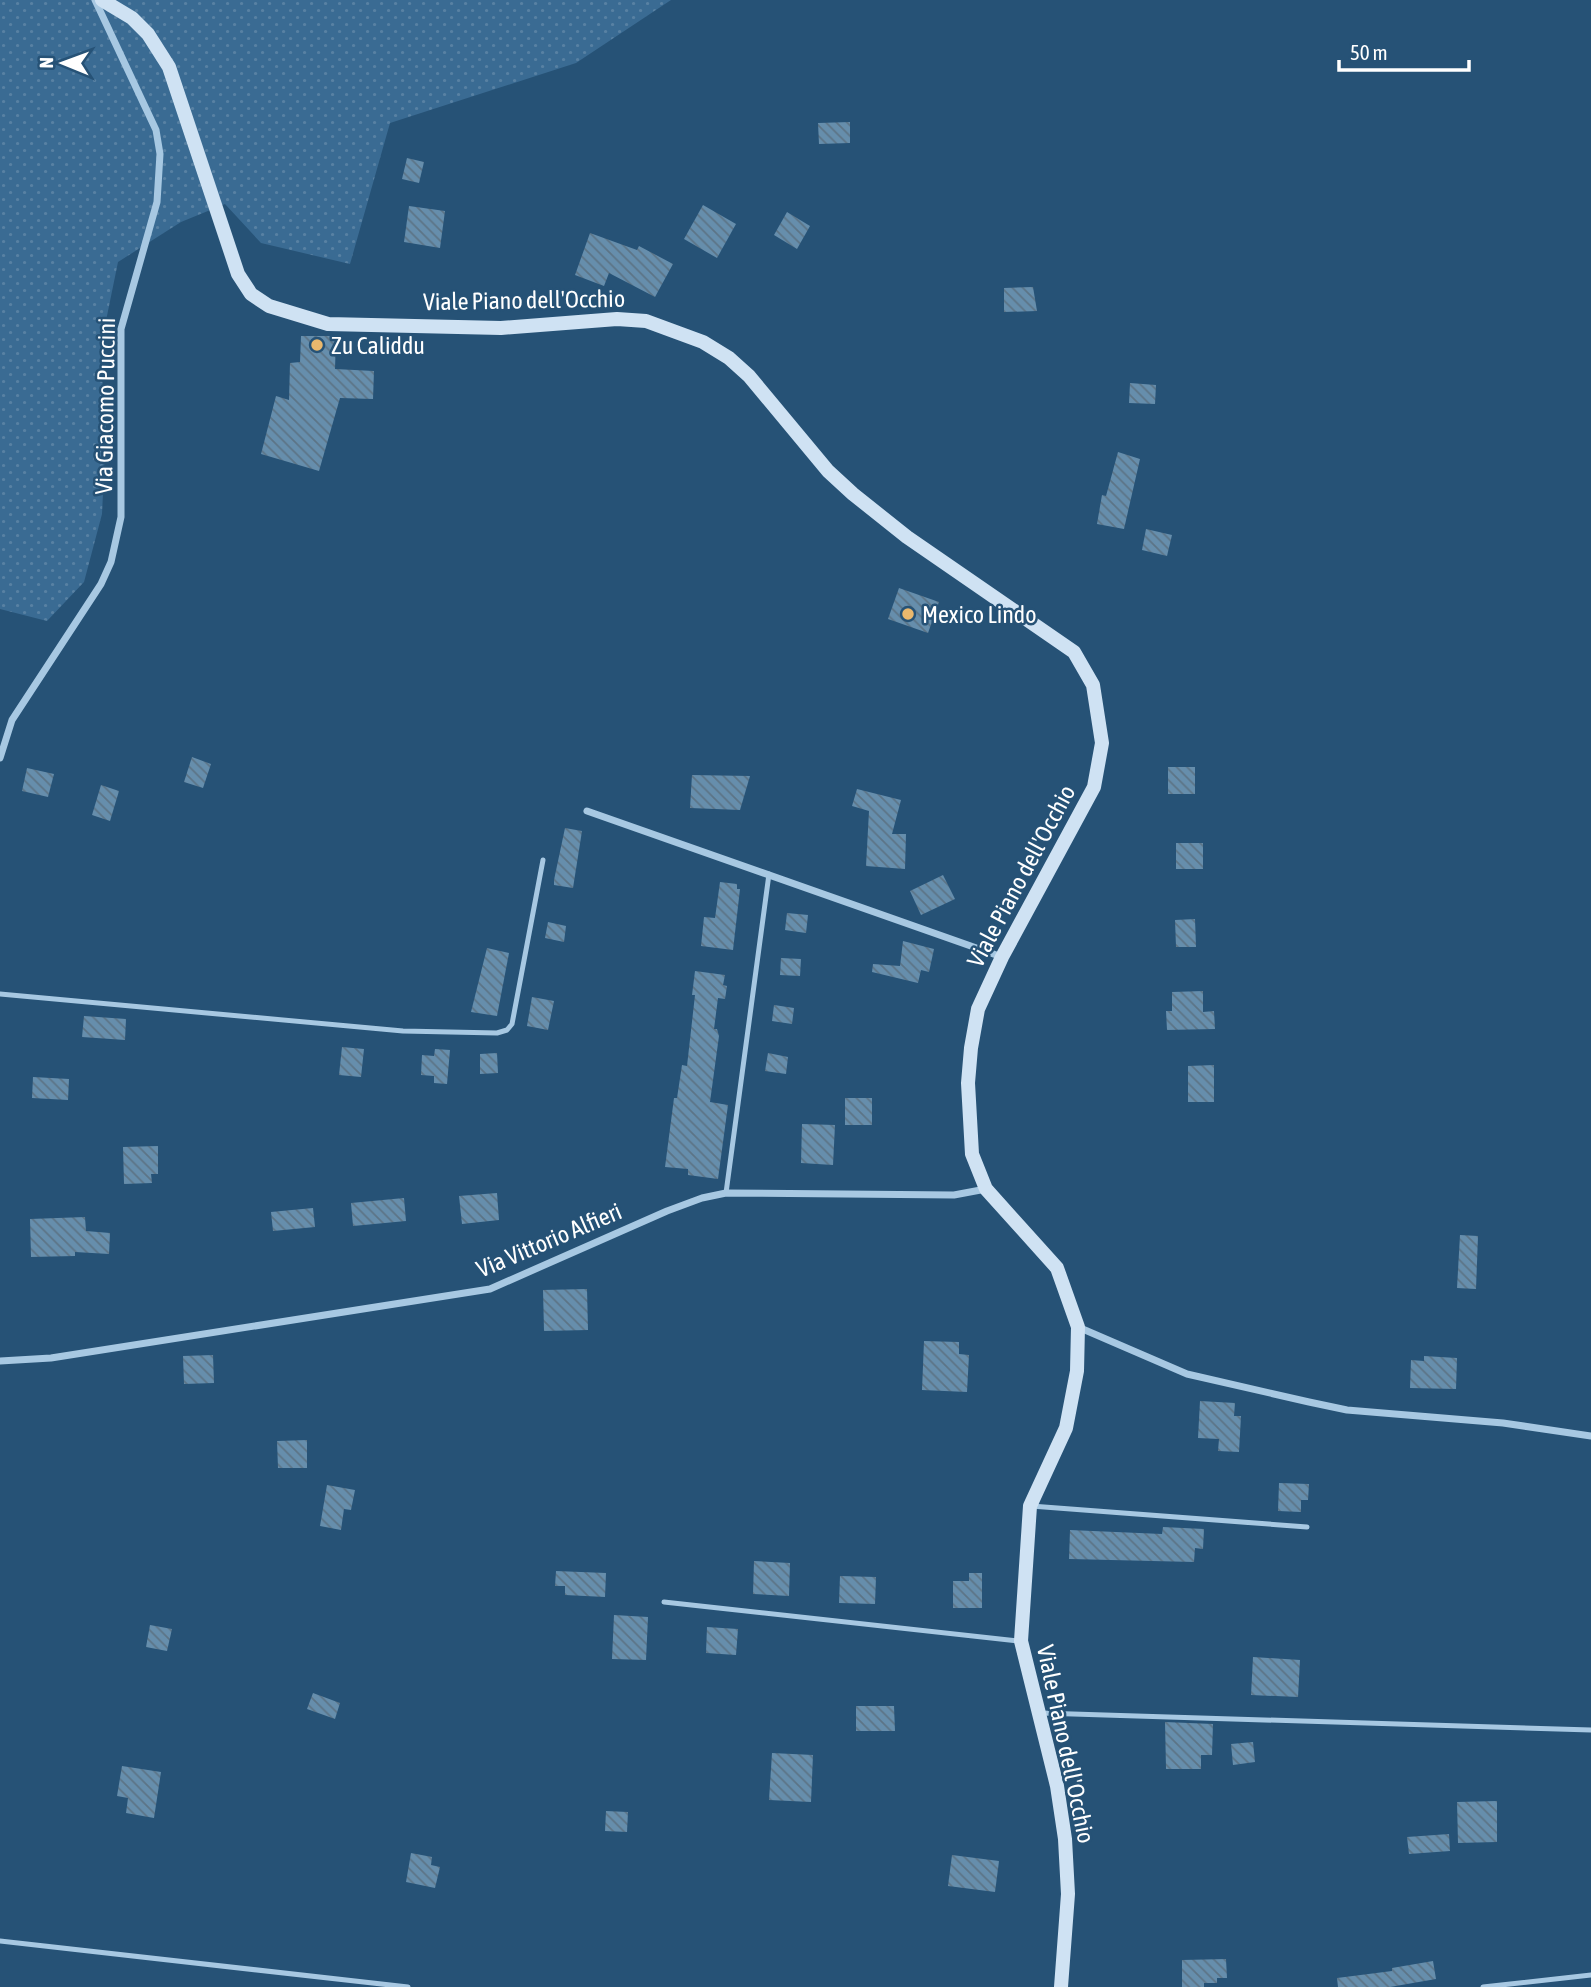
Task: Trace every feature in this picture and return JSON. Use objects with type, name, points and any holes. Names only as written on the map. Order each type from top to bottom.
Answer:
[{"type":"main road","name":"Viale Piano dell'Occhio","points":[[102,0],[140,26],[169,67],[238,274],[251,294],[269,306],[328,324],[501,328],[617,319],[646,321],[703,342],[739,367],[828,471],[879,516],[1074,652],[1093,685],[1102,724],[1102,743],[1094,787],[1002,957],[978,1009],[969,1072],[968,1113],[972,1154],[986,1189],[1036,1241],[1057,1268],[1078,1327],[1077,1371],[1066,1428],[1030,1506],[1021,1641],[1057,1786],[1065,1839],[1068,1894],[1061,1987]]},
{"type":"street","name":"Via Giacomo Puccini","points":[[0,758],[12,720],[101,584],[111,562],[121,517],[121,329],[157,202],[160,154],[156,130],[95,0]]},
{"type":"street","points":[[587,811],[1002,957]]},
{"type":"street","name":"Via Vittorio Alfieri","points":[[0,1361],[51,1357],[490,1289],[667,1211],[702,1198],[726,1193],[954,1195],[986,1189]]},
{"type":"street","points":[[1078,1327],[1187,1374],[1309,1402],[1347,1409],[1503,1423],[1591,1436]]},
{"type":"lane","points":[[0,994],[403,1031],[497,1033],[507,1030],[512,1024],[543,860]]},
{"type":"lane","points":[[726,1193],[769,874]]},
{"type":"lane","points":[[1030,1506],[1307,1527]]},
{"type":"lane","points":[[664,1602],[1021,1641]]},
{"type":"lane","points":[[1037,1713],[1591,1730]]},
{"type":"lane","points":[[0,1941],[408,1987]]},
{"type":"lane","points":[[1483,1987],[1591,1975]]},
{"type":"shaded area","points":[[0,0],[671,0],[576,63],[390,123],[350,264],[261,243],[225,204],[181,222],[118,262],[100,350],[106,430],[102,514],[84,582],[47,621],[0,609]]},
{"type":"building","points":[[850,122],[850,143],[819,144],[818,123]]},
{"type":"building","points":[[407,158],[424,162],[419,183],[402,179]]},
{"type":"building","points":[[703,205],[736,224],[717,258],[684,239]]},
{"type":"building","points":[[409,206],[445,211],[440,248],[404,242]]},
{"type":"building","points":[[787,212],[810,226],[797,249],[774,235]]},
{"type":"building","points":[[590,233],[637,250],[639,246],[673,264],[655,297],[609,273],[604,286],[575,275]]},
{"type":"building","points":[[1033,287],[1037,311],[1004,312],[1004,288]]},
{"type":"building","points":[[301,336],[336,336],[335,369],[374,371],[373,399],[340,398],[319,471],[261,454],[276,396],[289,400],[290,363],[300,362]]},
{"type":"building","points":[[1130,383],[1156,385],[1155,404],[1129,403]]},
{"type":"building","points":[[1118,452],[1140,459],[1124,529],[1097,524],[1102,495],[1106,496]]},
{"type":"building","points":[[1146,529],[1172,535],[1167,556],[1142,550]]},
{"type":"building","points":[[899,588],[939,602],[928,633],[888,619]]},
{"type":"building","points":[[192,757],[211,764],[203,788],[184,782]]},
{"type":"building","points":[[1168,767],[1195,767],[1195,794],[1168,794]]},
{"type":"building","points":[[27,768],[54,774],[48,797],[22,791]]},
{"type":"building","points":[[692,775],[750,776],[740,810],[690,808]]},
{"type":"building","points":[[101,785],[119,791],[110,821],[92,815]]},
{"type":"building","points":[[857,789],[901,800],[892,834],[906,834],[905,869],[866,866],[869,811],[852,806]]},
{"type":"building","points":[[565,828],[582,831],[573,888],[554,885]]},
{"type":"building","points":[[1176,843],[1203,843],[1203,869],[1176,869]]},
{"type":"building","points":[[943,875],[955,899],[921,915],[910,891]]},
{"type":"building","points":[[720,882],[737,884],[737,889],[740,889],[733,950],[701,946],[704,917],[715,918]]},
{"type":"building","points":[[787,913],[808,915],[806,933],[785,930]]},
{"type":"building","points":[[1195,919],[1196,947],[1176,947],[1175,920]]},
{"type":"building","points":[[548,922],[566,926],[564,942],[545,938]]},
{"type":"building","points":[[903,941],[934,949],[929,972],[921,970],[918,983],[872,972],[873,964],[900,966]]},
{"type":"building","points":[[487,948],[509,953],[497,1016],[471,1012]]},
{"type":"building","points":[[781,958],[801,959],[800,976],[780,975]]},
{"type":"building","points":[[695,971],[725,975],[723,985],[727,986],[725,999],[718,998],[714,1029],[717,1029],[719,1036],[710,1102],[728,1105],[718,1179],[688,1175],[688,1169],[665,1167],[674,1098],[677,1098],[682,1065],[687,1066]]},
{"type":"building","points":[[1203,991],[1203,1012],[1214,1011],[1215,1029],[1167,1030],[1166,1011],[1172,1011],[1172,992]]},
{"type":"building","points":[[532,997],[554,1001],[548,1030],[527,1026]]},
{"type":"building","points":[[774,1005],[794,1008],[792,1024],[772,1021]]},
{"type":"building","points":[[84,1016],[126,1019],[125,1040],[82,1037]]},
{"type":"building","points":[[342,1047],[364,1049],[361,1077],[339,1075]]},
{"type":"building","points":[[435,1049],[450,1050],[447,1084],[434,1083],[434,1076],[421,1075],[422,1055],[434,1056]]},
{"type":"building","points":[[497,1053],[498,1073],[480,1074],[480,1054]]},
{"type":"building","points":[[768,1053],[788,1057],[786,1074],[765,1071]]},
{"type":"building","points":[[1214,1065],[1214,1102],[1188,1102],[1188,1066]]},
{"type":"building","points":[[33,1077],[69,1079],[68,1100],[32,1098]]},
{"type":"building","points":[[845,1098],[872,1098],[872,1125],[845,1125]]},
{"type":"building","points":[[802,1124],[835,1125],[833,1165],[801,1163]]},
{"type":"building","points":[[158,1146],[158,1174],[151,1174],[152,1183],[124,1184],[123,1147]]},
{"type":"building","points":[[497,1193],[499,1220],[462,1224],[459,1196]]},
{"type":"building","points":[[404,1198],[406,1221],[353,1226],[351,1203]]},
{"type":"building","points":[[313,1208],[315,1227],[273,1231],[271,1212]]},
{"type":"building","points":[[85,1217],[86,1231],[110,1233],[109,1254],[75,1252],[75,1256],[31,1257],[30,1219]]},
{"type":"building","points":[[1460,1235],[1478,1236],[1476,1289],[1457,1288]]},
{"type":"building","points":[[587,1289],[588,1330],[544,1331],[543,1290]]},
{"type":"building","points":[[924,1341],[959,1342],[959,1354],[969,1355],[967,1392],[922,1390]]},
{"type":"building","points":[[213,1355],[214,1383],[184,1384],[183,1356]]},
{"type":"building","points":[[1424,1356],[1457,1358],[1456,1389],[1410,1388],[1411,1360],[1424,1361]]},
{"type":"building","points":[[1200,1401],[1235,1403],[1234,1416],[1241,1416],[1239,1452],[1218,1451],[1219,1439],[1198,1438]]},
{"type":"building","points":[[307,1440],[307,1468],[278,1468],[277,1441]]},
{"type":"building","points":[[1279,1483],[1309,1484],[1308,1500],[1301,1500],[1301,1512],[1278,1511]]},
{"type":"building","points":[[327,1485],[355,1490],[351,1510],[344,1509],[341,1530],[320,1526]]},
{"type":"building","points":[[1163,1527],[1204,1529],[1203,1549],[1195,1548],[1194,1562],[1069,1559],[1070,1530],[1162,1534]]},
{"type":"building","points":[[754,1561],[790,1563],[789,1596],[753,1594]]},
{"type":"building","points":[[556,1571],[606,1573],[605,1597],[565,1595],[565,1586],[555,1586]]},
{"type":"building","points":[[969,1573],[982,1573],[982,1608],[953,1608],[953,1581],[969,1581]]},
{"type":"building","points":[[840,1576],[876,1577],[875,1604],[839,1603]]},
{"type":"building","points":[[614,1615],[648,1617],[646,1660],[612,1659]]},
{"type":"building","points":[[150,1625],[172,1629],[167,1651],[146,1647]]},
{"type":"building","points":[[707,1627],[738,1629],[736,1655],[706,1653]]},
{"type":"building","points":[[1253,1657],[1300,1660],[1298,1697],[1251,1695]]},
{"type":"building","points":[[313,1693],[340,1703],[335,1719],[307,1709]]},
{"type":"building","points":[[856,1706],[894,1706],[895,1731],[856,1731]]},
{"type":"building","points":[[1165,1722],[1213,1724],[1212,1755],[1201,1755],[1201,1769],[1166,1769]]},
{"type":"building","points":[[1253,1742],[1255,1762],[1233,1765],[1231,1744]]},
{"type":"building","points":[[772,1753],[813,1755],[811,1802],[769,1800]]},
{"type":"building","points":[[122,1766],[161,1772],[154,1818],[126,1813],[128,1798],[117,1796]]},
{"type":"building","points":[[1497,1801],[1497,1842],[1458,1843],[1457,1802]]},
{"type":"building","points":[[606,1811],[628,1812],[627,1832],[605,1831]]},
{"type":"building","points":[[1449,1834],[1450,1851],[1409,1854],[1407,1837]]},
{"type":"building","points":[[411,1853],[432,1857],[431,1865],[440,1867],[435,1888],[406,1882]]},
{"type":"building","points":[[952,1855],[999,1861],[995,1892],[948,1886]]},
{"type":"building","points":[[1226,1959],[1227,1978],[1217,1978],[1217,1983],[1204,1983],[1204,1987],[1182,1987],[1182,1960]]},
{"type":"building","points":[[1433,1961],[1436,1979],[1390,1987],[1338,1987],[1337,1978],[1392,1971],[1392,1968]]},
{"type":"place","name":"Zu Caliddu","points":[[317,345]]},
{"type":"place","name":"Mexico Lindo","points":[[908,614]]}]
